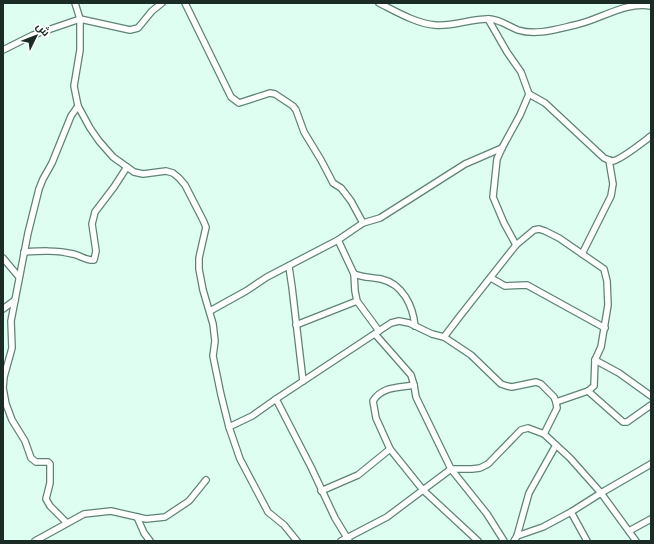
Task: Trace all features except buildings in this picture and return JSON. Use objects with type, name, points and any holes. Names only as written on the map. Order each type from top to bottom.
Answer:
[{"type":"street","points":[[75,3],[80,19],[80,50],[74,86],[78,106],[90,128],[113,157],[134,172],[143,174],[166,171],[173,173],[180,178],[185,185],[206,227],[199,258],[199,269],[203,290],[213,324],[215,341],[213,356],[229,427],[240,459],[268,512],[284,525],[297,541]]},
{"type":"street","points":[[3,50],[33,35],[80,19],[135,30],[152,11],[162,3]]},
{"type":"street","points":[[185,3],[231,97],[239,103],[270,93],[275,94],[293,106],[296,110],[304,132],[333,183],[341,188],[351,200],[363,223]]},
{"type":"street","points":[[379,3],[421,22],[435,26],[488,19],[498,20],[517,29],[528,32],[543,32],[577,25],[625,8],[646,4],[651,6]]},
{"type":"street","points":[[488,19],[507,52],[521,72],[529,94],[545,103],[608,160],[613,184],[611,196],[582,254]]},
{"type":"street","points":[[516,245],[504,223],[493,197],[498,159],[529,94]]},
{"type":"street","points":[[67,523],[50,506],[46,499],[50,482],[50,464],[48,462],[36,462],[31,458],[25,442],[12,420],[4,396],[4,376],[12,348],[11,321],[19,277],[39,189],[52,163],[71,116],[78,106]]},
{"type":"street","points":[[608,160],[613,161],[626,154],[651,136]]},
{"type":"street","points":[[210,311],[246,291],[267,277],[289,267],[338,240],[363,223],[380,218],[465,164],[502,148]]},
{"type":"street","points":[[24,252],[46,251],[71,253],[90,261],[94,260],[96,251],[92,224],[95,212],[114,188],[127,167]]},
{"type":"street","points":[[444,337],[516,245],[534,230],[539,229],[559,238],[604,269],[607,282],[608,305],[601,347],[595,360],[594,386],[588,391],[556,402]]},
{"type":"street","points":[[338,240],[354,274],[357,301],[377,333],[411,375],[416,398],[451,469],[487,514],[504,541]]},
{"type":"street","points":[[3,258],[19,277]]},
{"type":"street","points":[[289,267],[303,381]]},
{"type":"street","points":[[354,274],[362,277],[382,279],[396,285],[404,294],[414,315],[415,326]]},
{"type":"street","points":[[491,278],[505,286],[527,285],[605,328]]},
{"type":"street","points":[[3,309],[15,300]]},
{"type":"street","points":[[296,325],[357,301]]},
{"type":"street","points":[[229,427],[252,416],[391,323],[399,321],[409,323],[432,334],[444,337],[471,355],[501,384],[512,387],[536,382],[541,384],[556,402],[557,408],[544,434]]},
{"type":"street","points":[[595,360],[619,373],[651,396]]},
{"type":"street","points":[[414,385],[385,390],[376,396],[373,401],[376,418],[390,449],[423,490],[478,541]]},
{"type":"street","points":[[588,391],[624,422],[627,422],[651,405]]},
{"type":"street","points":[[276,399],[311,467],[321,491],[348,540]]},
{"type":"street","points":[[341,541],[348,540],[387,517],[451,469],[480,468],[488,464],[520,430],[524,428],[544,434],[570,458],[601,492],[636,541]]},
{"type":"street","points":[[516,539],[530,493],[556,446]]},
{"type":"street","points":[[321,491],[358,475],[390,449]]},
{"type":"street","points":[[516,539],[571,512],[601,492],[651,464]]},
{"type":"street","points":[[35,541],[48,538],[67,523],[84,514],[111,511],[146,519],[165,517],[190,501],[206,480]]},
{"type":"street","points":[[571,512],[587,541]]},
{"type":"street","points":[[137,517],[144,533],[150,541]]},
{"type":"street","points":[[629,531],[651,519]]}]
